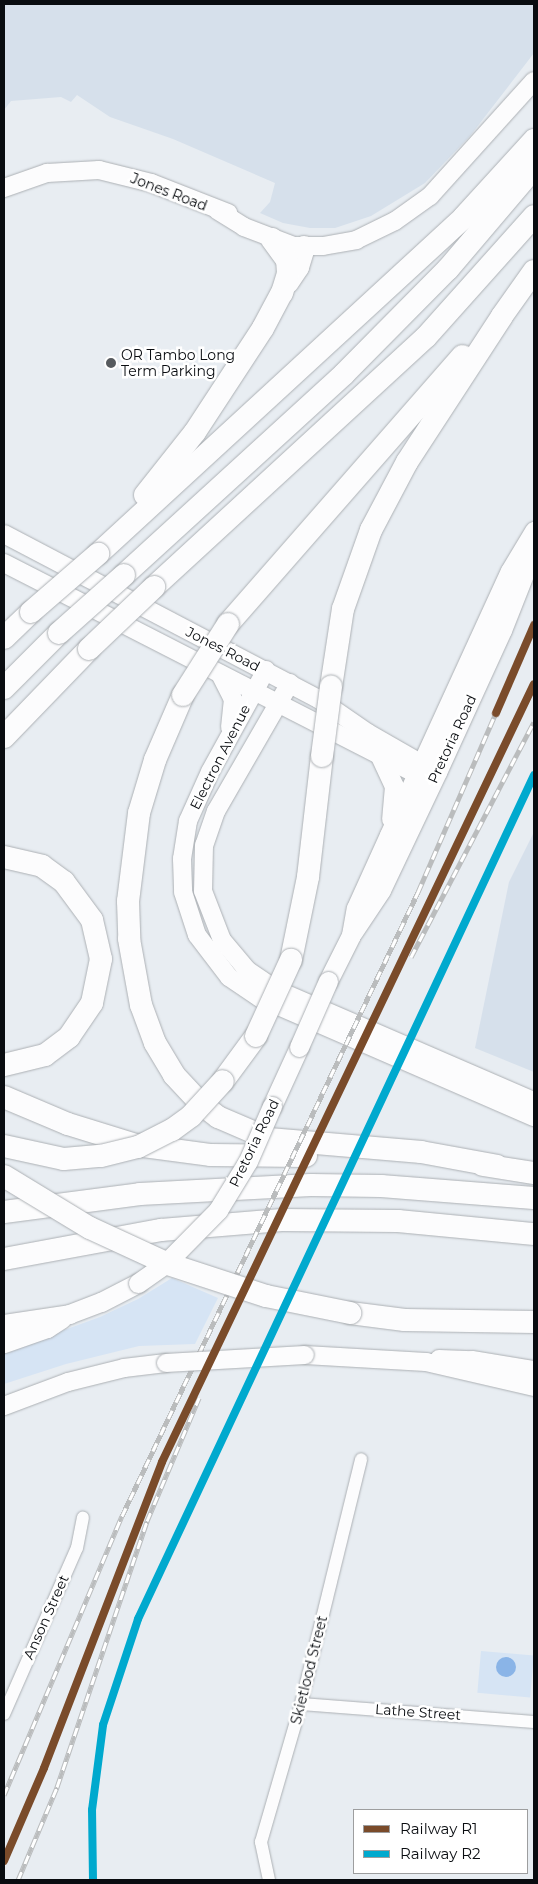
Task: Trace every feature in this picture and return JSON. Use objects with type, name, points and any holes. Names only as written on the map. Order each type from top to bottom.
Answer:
[{"type":"highway","points":[[4,638],[464,217],[534,140]]},
{"type":"highway","points":[[4,688],[59,633],[344,374],[448,268],[534,168]]},
{"type":"highway","points":[[4,737],[89,649],[154,587],[426,337],[534,216]]},
{"type":"highway","points":[[272,239],[287,260],[286,285]]},
{"type":"highway","points":[[114,538],[195,432],[263,328],[298,267],[304,247]]},
{"type":"highway","points":[[4,1146],[64,1159],[101,1156],[138,1147],[172,1130],[191,1116],[223,1081],[256,1036],[291,960],[308,876],[342,610],[371,530],[407,462],[502,316],[534,271]]},
{"type":"highway","points":[[502,316],[469,348],[228,624],[183,695],[155,760],[139,813],[128,901],[129,939],[141,1005],[155,1044],[174,1075],[200,1103],[218,1117],[269,1139],[421,1152],[534,1173]]},
{"type":"highway","points":[[4,857],[42,866],[64,882],[92,920],[101,959],[92,1003],[69,1037],[45,1055],[4,1065]]},
{"type":"highway","points":[[4,1097],[104,1136],[176,1151],[211,1155],[404,1158],[497,1166]]},
{"type":"highway","points":[[4,1176],[90,1228],[168,1264],[266,1296],[350,1313],[405,1320],[534,1322]]},
{"type":"highway","points":[[4,1212],[140,1194],[310,1185],[381,1186],[534,1198]]},
{"type":"highway","points":[[4,1259],[161,1230],[282,1220],[398,1221],[534,1234]]},
{"type":"main road","name":"Jones Road","points":[[217,210],[272,239],[304,247],[356,240],[395,221],[430,196],[534,81]]},
{"type":"main road","name":"Jones Road","points":[[4,188],[48,173],[98,170],[151,183],[217,210],[300,236],[337,236],[377,230]]},
{"type":"main road","name":"Pretoria Road","points":[[4,1324],[69,1314],[102,1302],[138,1283],[165,1264],[218,1210],[248,1162],[328,981],[351,935],[369,912],[428,773],[505,622],[525,572],[534,533]]},
{"type":"main road","name":"Jones Road","points":[[4,534],[290,683],[428,773]]},
{"type":"main road","name":"Jones Road","points":[[4,563],[218,672],[311,722],[380,756],[428,773]]},
{"type":"main road","name":"Electron Avenue","points":[[266,670],[228,737],[191,813],[182,859],[183,892],[190,920],[217,964],[241,988],[534,1117]]},
{"type":"main road","points":[[218,672],[233,699],[228,737]]},
{"type":"main road","name":"Electron Avenue","points":[[290,683],[216,811],[202,862],[208,907],[232,957],[277,990],[534,1101]]},
{"type":"main road","points":[[261,733],[281,720],[311,722]]},
{"type":"main road","points":[[380,756],[394,786],[389,835]]},
{"type":"main road","name":"Pretoria Road","points":[[351,935],[356,908],[389,835],[428,773]]},
{"type":"main road","name":"Pretoria Road","points":[[4,1343],[47,1328],[69,1314]]},
{"type":"main road","points":[[4,1406],[68,1382],[124,1368],[166,1362],[305,1355],[426,1362],[472,1360],[534,1370]]},
{"type":"main road","points":[[426,1362],[534,1387]]},
{"type":"street","name":"Skietlood Street","points":[[269,1880],[261,1842],[302,1704],[361,1459]]},
{"type":"street","name":"Anson Street","points":[[4,1714],[77,1548],[83,1518]]},
{"type":"street","name":"Lathe Street","points":[[302,1704],[534,1722]]},
{"type":"shaded area","points":[[4,4],[534,4],[534,53],[470,136],[425,183],[371,216],[335,228],[310,228],[283,223],[260,213],[270,202],[275,183],[173,139],[110,117],[77,95],[71,102],[61,97],[11,101],[4,110]]},
{"type":"shaded area","points":[[534,832],[534,1072],[475,1048],[509,882]]},
{"type":"shaded area","points":[[172,1278],[218,1298],[195,1344],[139,1346],[66,1364],[4,1384],[4,1352],[100,1317],[138,1299]]},
{"type":"shaded area","points":[[481,1651],[534,1656],[530,1697],[477,1693]]},
{"type":"water","points":[[506,1657],[513,1660],[516,1667],[513,1674],[506,1677],[499,1674],[496,1667],[499,1660]]},
{"type":"railway","points":[[4,1795],[122,1516],[418,892],[534,625]]},
{"type":"railway","points":[[4,1861],[44,1768],[162,1462],[534,684]]},
{"type":"railway","points":[[411,957],[534,722]]},
{"type":"railway","points":[[93,1880],[92,1810],[103,1725],[138,1619],[534,775]]},
{"type":"railway","points":[[18,1880],[57,1787],[147,1521],[199,1398]]},
{"type":"rail line","name":"R1","points":[[496,713],[534,625]]},
{"type":"rail line","name":"R1","points":[[4,1861],[44,1768],[162,1462],[534,684]]},
{"type":"rail line","name":"R2","points":[[93,1880],[92,1810],[103,1725],[138,1619],[534,775]]},
{"type":"place","name":"OR Tambo Long Term Parking","points":[[111,363]]}]
